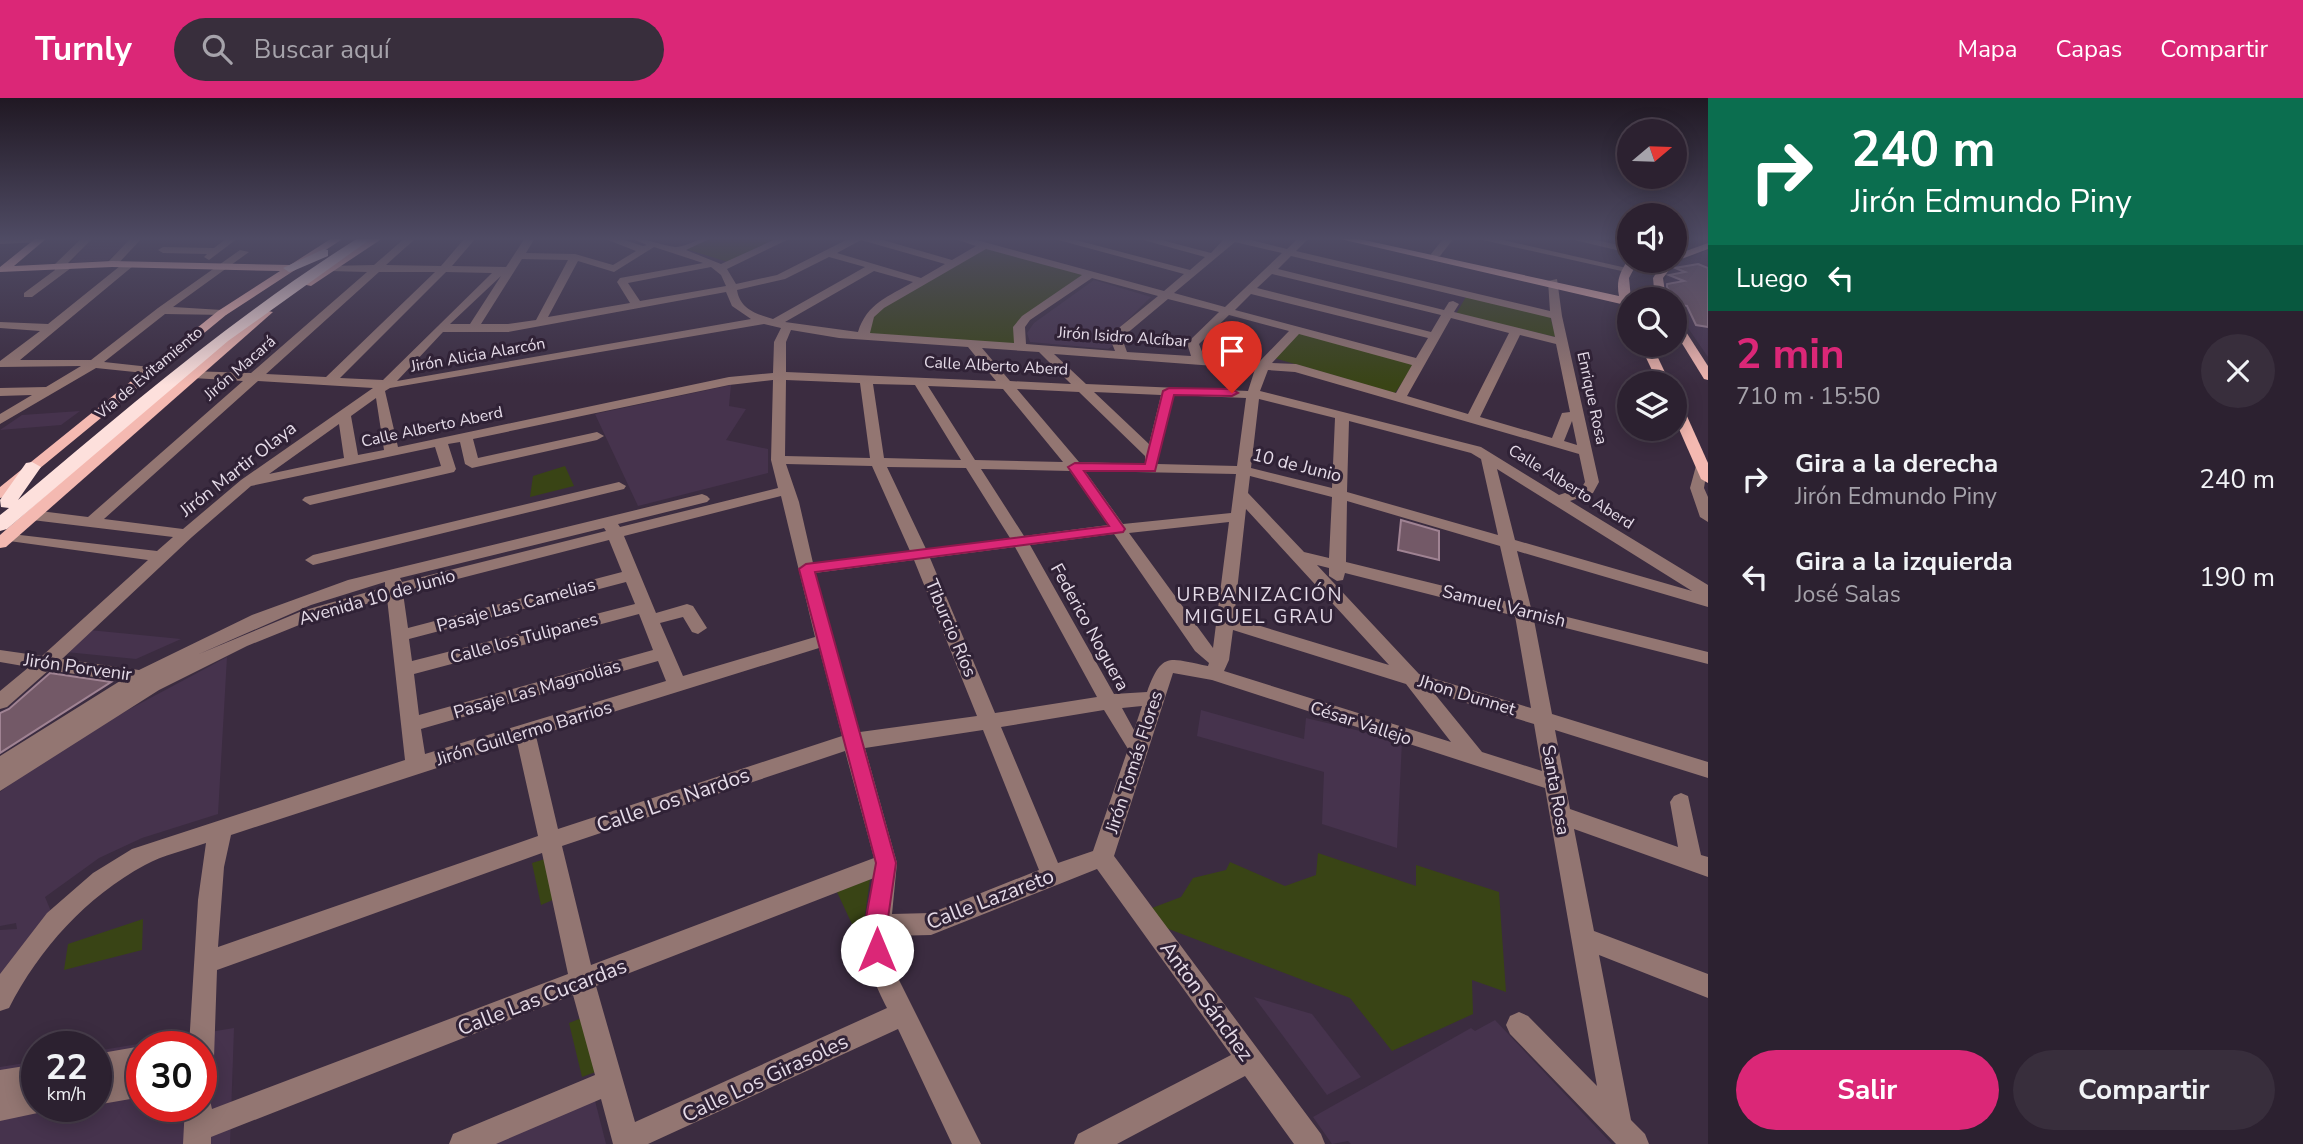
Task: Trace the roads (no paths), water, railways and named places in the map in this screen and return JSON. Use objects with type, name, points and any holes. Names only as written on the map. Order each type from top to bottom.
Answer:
[{"type":"highway","name":"Vía de Evitamiento","points":[[2,502],[235,315],[278,287]]},
{"type":"highway","name":"Vía de Evitamiento","points":[[3,535],[100,439],[233,328],[287,287]]},
{"type":"highway","points":[[100,439],[193,374]]},
{"type":"highway","points":[[2,502],[32,467]]},
{"type":"main road","points":[[32,467],[222,313],[261,287]]},
{"type":"main road","points":[[3,535],[32,515],[230,341],[304,287]]},
{"type":"main road","points":[[1568,287],[1617,299]]},
{"type":"main road","points":[[1687,342],[1708,376]]},
{"type":"main road","points":[[1687,432],[1705,472]]},
{"type":"street","points":[[28,295],[38,287]]},
{"type":"street","points":[[4,364],[102,287]]},
{"type":"street","points":[[0,420],[92,365],[195,287]]},
{"type":"street","name":"Jirón Macará","points":[[92,522],[359,287]]},
{"type":"street","points":[[330,382],[426,287]]},
{"type":"street","name":"Jirón Martir Olaya","points":[[0,702],[246,483],[382,388],[440,328],[488,287]]},
{"type":"street","name":"Jirón Martir Olaya","points":[[472,330],[497,287]]},
{"type":"street","points":[[541,322],[559,287]]},
{"type":"street","points":[[625,287],[636,303]]},
{"type":"street","points":[[440,328],[508,328],[728,287]]},
{"type":"street","name":"Jirón Isidro Alcíbar","points":[[733,287],[736,305],[746,312],[776,323],[863,336],[1198,359],[1296,369],[1586,452]]},
{"type":"street","points":[[839,287],[776,323],[780,342],[781,474],[886,863],[876,925],[879,960],[967,1144]]},
{"type":"street","points":[[863,336],[869,316],[875,309],[911,287]]},
{"type":"street","points":[[1020,347],[1017,336],[1019,327],[1026,318],[1071,287]]},
{"type":"street","points":[[1136,287],[1419,363]]},
{"type":"street","points":[[1122,354],[1117,341],[1119,334],[1175,287]]},
{"type":"street","points":[[1198,359],[1193,343],[1253,287]]},
{"type":"street","points":[[1337,287],[1562,342]]},
{"type":"street","points":[[1439,287],[1556,316]]},
{"type":"street","name":"Enrique Rosa","points":[[1553,287],[1556,316],[1592,482],[1591,487],[1558,500]]},
{"type":"street","points":[[1250,290],[1434,336]]},
{"type":"street","points":[[1399,398],[1461,292]]},
{"type":"street","points":[[162,310],[222,313]]},
{"type":"street","name":"Jirón Alicia Alarcón","points":[[193,374],[330,382],[382,388],[776,323]]},
{"type":"street","points":[[0,325],[53,328]]},
{"type":"street","points":[[1217,667],[1253,394],[1263,365],[1297,330]]},
{"type":"street","points":[[1472,420],[1516,331]]},
{"type":"street","points":[[972,344],[1075,467],[1217,667]]},
{"type":"street","points":[[1041,348],[1151,462]]},
{"type":"street","points":[[4,364],[78,362],[150,371]]},
{"type":"street","name":"Calle Alberto Aberd","points":[[246,483],[729,381],[779,376],[1253,394],[1457,443],[1487,456],[1708,593]]},
{"type":"street","name":"Tiburcio Ríos","points":[[866,378],[878,463],[920,554],[1052,875]]},
{"type":"street","name":"Federico Noguera","points":[[918,380],[1020,542],[1132,741],[1140,749]]},
{"type":"street","points":[[382,388],[392,453]]},
{"type":"street","points":[[0,392],[52,391]]},
{"type":"street","points":[[1151,462],[1169,391]]},
{"type":"street","points":[[0,412],[16,411]]},
{"type":"street","points":[[344,414],[352,462]]},
{"type":"street","points":[[1338,596],[1336,565],[1341,495],[1342,415]]},
{"type":"street","points":[[1556,444],[1567,416],[1577,415]]},
{"type":"street","points":[[466,438],[472,464],[597,436]]},
{"type":"street","points":[[310,500],[449,469],[442,443]]},
{"type":"street","name":"Santa Rosa","points":[[1487,456],[1523,610],[1583,938],[1627,1135]]},
{"type":"street","name":"10 de Junio","points":[[781,474],[878,463],[1075,467],[1151,462],[1242,470],[1341,495],[1708,601]]},
{"type":"street","points":[[1705,472],[1697,488],[1708,517]]},
{"type":"street","name":"Avenida 10 de Junio","points":[[393,582],[612,528],[781,474]]},
{"type":"street","points":[[313,560],[619,486]]},
{"type":"street","points":[[1240,494],[1412,678],[1476,759]]},
{"type":"street","points":[[32,515],[186,534]]},
{"type":"street","points":[[806,569],[1118,529],[1237,517]]},
{"type":"street","points":[[485,519],[493,550]]},
{"type":"street","points":[[465,524],[474,555]]},
{"type":"street","points":[[612,528],[678,687]]},
{"type":"street","name":"Avenida 10 de Junio","points":[[0,767],[112,692],[241,642],[305,608],[493,550],[612,528]]},
{"type":"street","points":[[3,535],[161,557]]},
{"type":"street","name":"Samuel Varnish","points":[[1300,556],[1708,658]]},
{"type":"street","name":"Pasaje Las Camelias","points":[[399,636],[632,575]]},
{"type":"street","points":[[393,582],[416,765]]},
{"type":"street","name":"Calle los Tulipanes","points":[[403,670],[648,613],[687,610],[698,628]]},
{"type":"street","name":"Jhon Dunnet","points":[[1224,621],[1708,770]]},
{"type":"street","name":"Jirón Guillermo Barrios","points":[[0,999],[11,978],[55,920],[101,880],[140,856],[416,765],[825,640]]},
{"type":"street","name":"Pasaje Las Magnolias","points":[[410,724],[664,653]]},
{"type":"street","name":"Jirón Porvenir","points":[[0,656],[147,680]]},
{"type":"street","name":"César Vallejo","points":[[1167,667],[1217,667],[1476,759],[1555,783]]},
{"type":"street","name":"Jirón Tomás Flores","points":[[1102,858],[1140,749],[1154,698],[1167,667]]},
{"type":"street","name":"Avenida 10 de Junio","points":[[0,783],[147,680]]},
{"type":"street","name":"Calle Los Nardos","points":[[207,962],[550,841],[853,740],[874,740],[989,720],[1154,698]]},
{"type":"street","points":[[525,733],[582,981],[627,1142]]},
{"type":"street","points":[[1681,802],[1699,864]]},
{"type":"street","points":[[1561,814],[1699,864]]},
{"type":"street","points":[[202,1031],[209,905],[216,839],[223,829]]},
{"type":"street","name":"Calle Lazareto","points":[[876,925],[931,924],[1052,875],[1102,858]]},
{"type":"street","name":"Anton Sánchez","points":[[1102,858],[1311,1144]]},
{"type":"street","name":"Calle Las Cucardas","points":[[198,1126],[886,863]]},
{"type":"street","points":[[1583,938],[1708,986]]},
{"type":"street","name":"Calle Los Girasoles","points":[[627,1142],[903,1014]]},
{"type":"street","points":[[1519,1026],[1627,1135]]},
{"type":"street","points":[[1088,1144],[1249,1059]]},
{"type":"street","points":[[0,1083],[21,1080]]},
{"type":"street","points":[[463,1144],[610,1082]]},
{"type":"street","points":[[0,1107],[21,1104]]},
{"type":"district","name":"URBANIZACIÓN MIGUEL GRAU","points":[[1260,606]]}]
